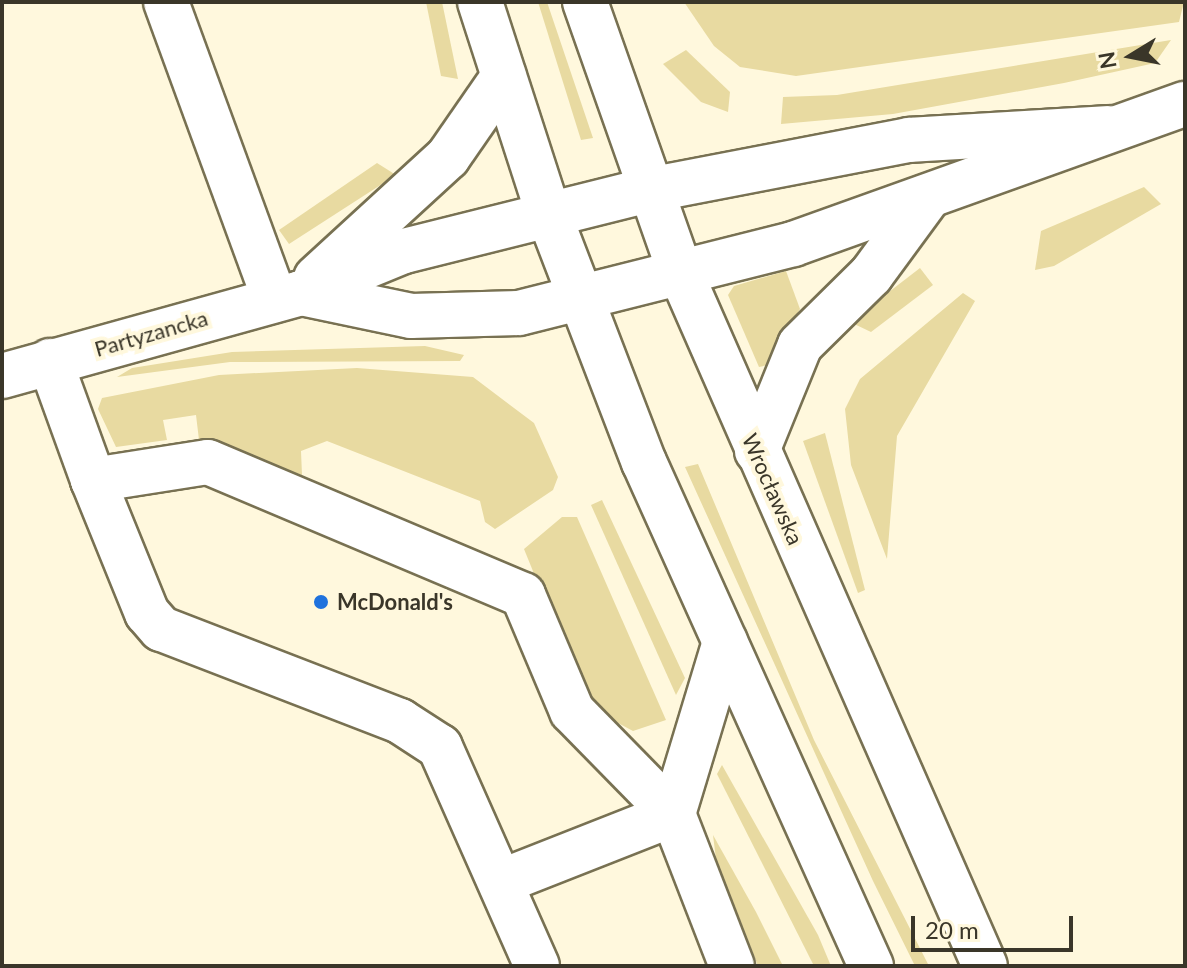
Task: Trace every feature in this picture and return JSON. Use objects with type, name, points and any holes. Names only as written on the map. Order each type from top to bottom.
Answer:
[{"type":"main road","points":[[166,2],[288,296],[448,157],[504,76]]},
{"type":"main road","points":[[480,2],[578,294],[725,642],[871,966]]},
{"type":"main road","name":"Wrocławska","points":[[585,2],[679,269],[985,966]]},
{"type":"main road","points":[[1109,128],[1185,104]]},
{"type":"main road","name":"Partyzancka","points":[[288,296],[411,316],[508,315],[578,294],[793,244],[926,200],[1109,128]]},
{"type":"main road","name":"Partyzancka","points":[[2,376],[288,296],[404,251],[649,190],[909,140],[1109,128]]},
{"type":"main road","points":[[757,451],[800,345],[871,275],[926,200]]},
{"type":"main road","points":[[50,361],[93,480],[153,622],[422,732],[453,767],[537,966]]},
{"type":"main road","points":[[93,480],[208,462],[523,595],[572,711],[673,814],[732,966]]},
{"type":"main road","points":[[673,814],[725,642]]},
{"type":"main road","points":[[503,881],[673,814]]},
{"type":"shaded area","points":[[426,2],[442,2],[458,79],[441,76]]},
{"type":"shaded area","points":[[538,2],[547,2],[593,138],[581,140]]},
{"type":"shaded area","points":[[684,2],[1184,2],[1179,22],[796,76],[740,67],[714,46]]},
{"type":"shaded area","points":[[1171,40],[1155,63],[1064,83],[893,114],[781,124],[783,97],[837,95]]},
{"type":"shaded area","points":[[686,50],[730,92],[728,112],[701,102],[663,64]]},
{"type":"shaded area","points":[[377,163],[396,175],[289,244],[279,230]]},
{"type":"shaded area","points":[[1144,187],[1161,204],[1054,266],[1035,270],[1041,231]]},
{"type":"shaded area","points":[[920,268],[933,285],[871,332],[850,322]]},
{"type":"shaded area","points":[[786,271],[800,309],[768,365],[759,367],[728,295],[734,286]]},
{"type":"shaded area","points":[[963,293],[975,301],[897,436],[887,559],[851,465],[845,409],[860,379]]},
{"type":"shaded area","points":[[425,346],[464,355],[460,361],[230,362],[117,377],[132,368],[232,352]]},
{"type":"shaded area","points":[[357,368],[473,377],[534,423],[558,477],[553,490],[495,529],[485,522],[480,501],[327,441],[301,451],[302,475],[199,440],[196,415],[163,420],[167,440],[116,447],[98,409],[102,398],[219,375]]},
{"type":"shaded area","points":[[825,433],[865,590],[858,593],[803,441]]},
{"type":"shaded area","points":[[698,464],[814,740],[929,966],[915,966],[873,881],[685,467]]},
{"type":"shaded area","points":[[602,500],[685,678],[676,695],[591,505]]},
{"type":"shaded area","points":[[562,517],[577,517],[666,720],[633,731],[588,707],[524,549]]},
{"type":"shaded area","points":[[722,765],[818,935],[831,966],[814,966],[717,774]]},
{"type":"shaded area","points":[[713,835],[783,966],[758,966],[716,859]]},
{"type":"place","name":"McDonald's","points":[[321,602]]}]
